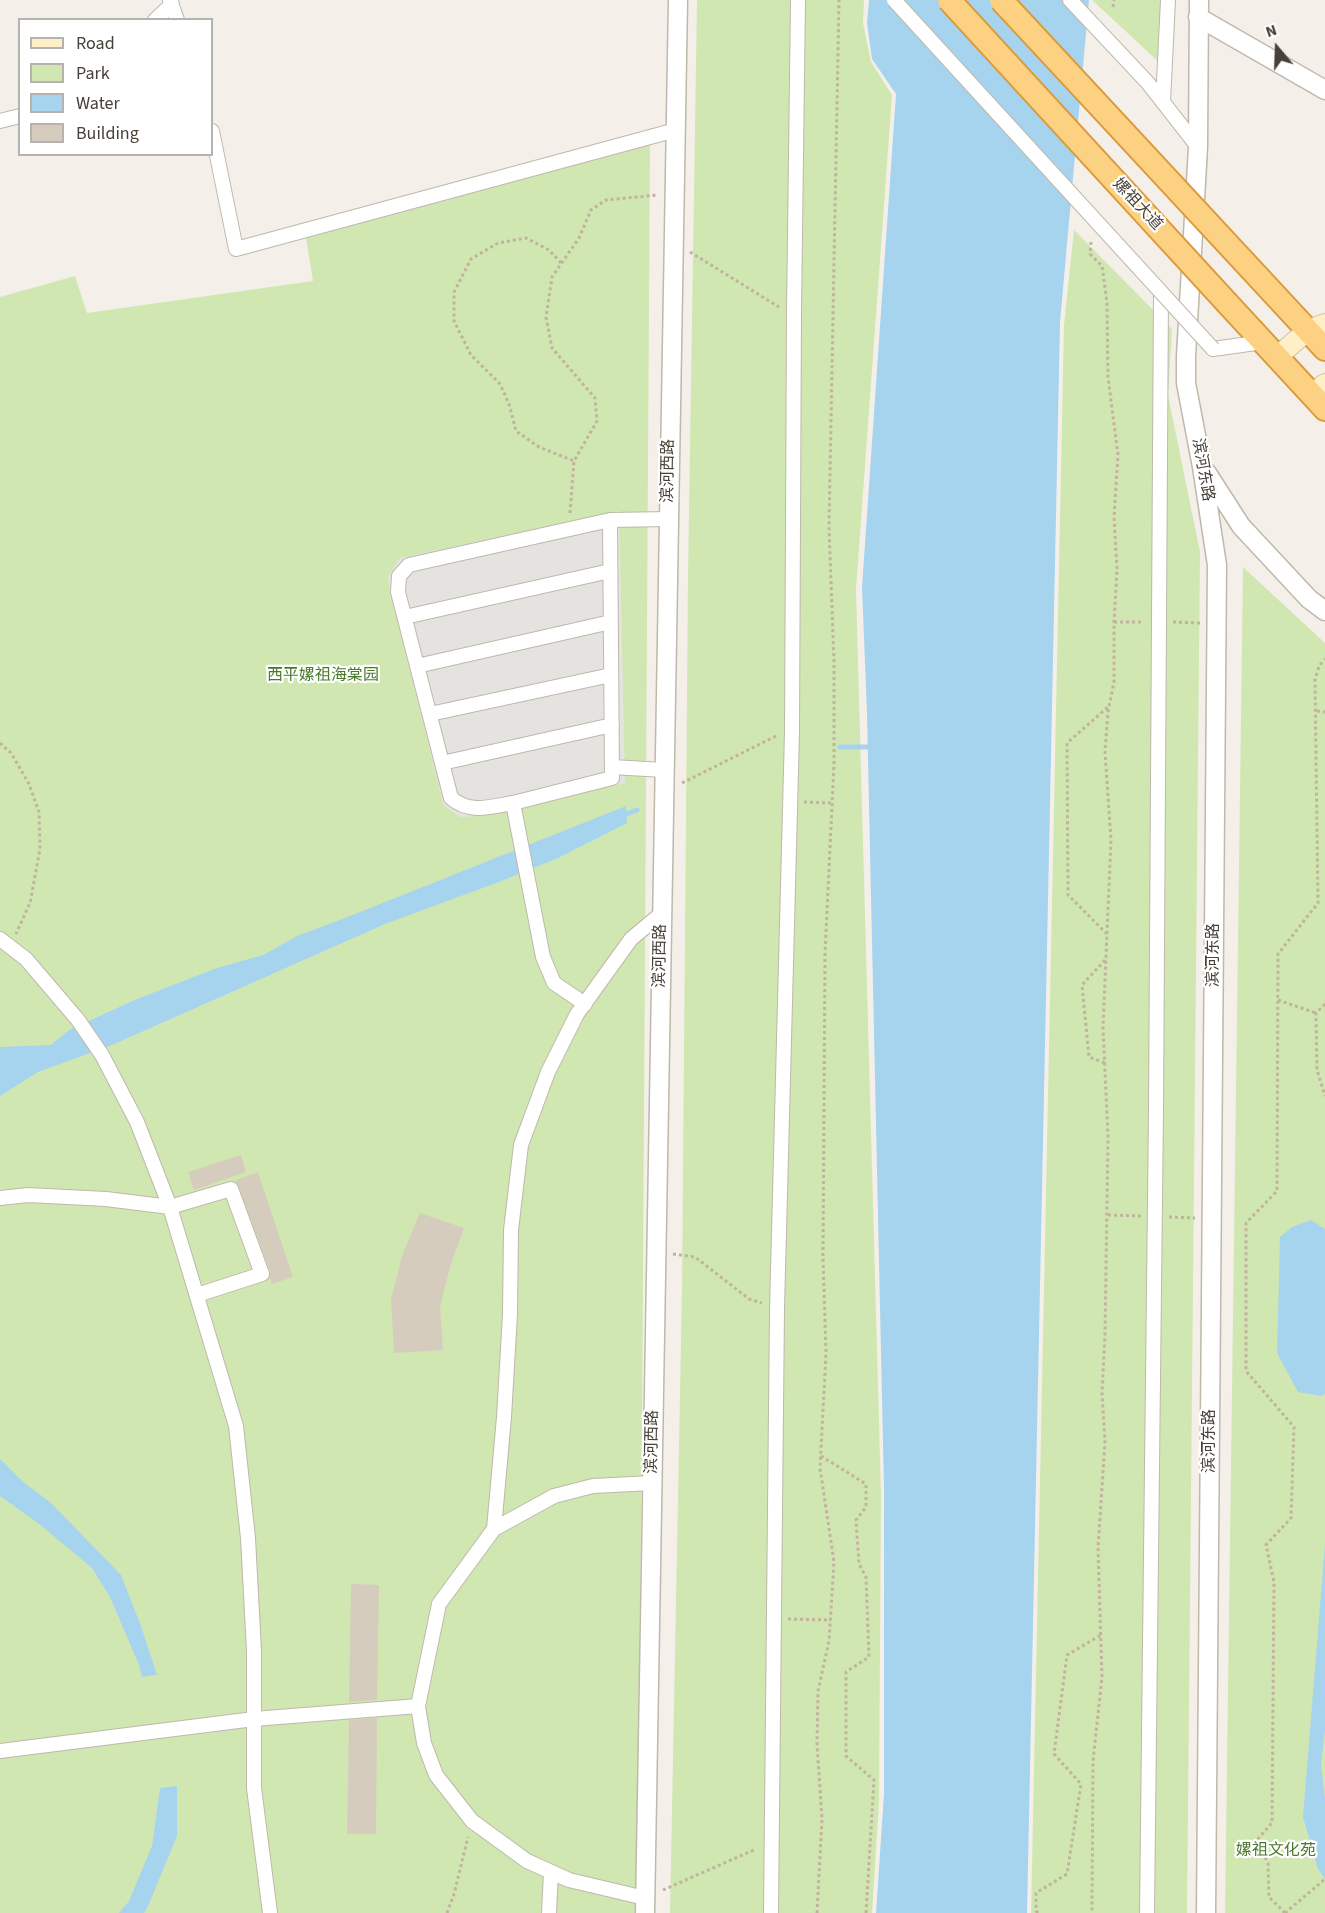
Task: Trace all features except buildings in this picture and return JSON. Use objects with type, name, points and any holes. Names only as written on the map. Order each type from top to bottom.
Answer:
[{"type":"highway","name":"嫘祖大道","points":[[949,0],[1270,350],[1321,396]]},
{"type":"highway","points":[[1001,0],[1261,280],[1316,327],[1325,349]]},
{"type":"main road","points":[[1270,350],[1316,327]]},
{"type":"street","name":"滨河西路","points":[[645,1905],[678,0]]},
{"type":"street","points":[[771,1913],[777,1309],[792,732],[798,0]]},
{"type":"street","points":[[894,0],[1213,349],[1270,350]]},
{"type":"street","points":[[1070,0],[1148,83],[1198,147]]},
{"type":"street","points":[[1163,102],[1168,0]]},
{"type":"street","points":[[157,18],[171,2],[176,18]]},
{"type":"street","points":[[1199,9],[1325,90]]},
{"type":"street","name":"滨河东路","points":[[1199,9],[1198,147],[1186,383],[1217,565],[1206,1913]]},
{"type":"street","points":[[0,121],[18,116]]},
{"type":"street","points":[[213,136],[236,249],[676,130]]},
{"type":"street","points":[[1147,1913],[1156,1110],[1161,293]]},
{"type":"street","points":[[1202,467],[1241,526],[1309,599],[1325,611]]},
{"type":"street","points":[[610,520],[612,778],[513,803],[474,809],[459,805],[451,798],[399,592],[399,576],[408,565],[610,520],[669,519]]},
{"type":"street","points":[[405,617],[610,571]]},
{"type":"street","points":[[417,666],[611,622]]},
{"type":"street","points":[[429,714],[611,675]]},
{"type":"street","points":[[442,763],[612,725]]},
{"type":"street","points":[[612,767],[664,770]]},
{"type":"street","points":[[513,803],[543,957],[554,983],[585,1004]]},
{"type":"street","points":[[494,1529],[510,1314],[511,1230],[521,1145],[548,1072],[578,1014],[630,939],[662,913]]},
{"type":"street","points":[[5,943],[26,959],[78,1020],[102,1055],[137,1122],[170,1208],[236,1426],[248,1538],[254,1651],[254,1788],[270,1913]]},
{"type":"street","points":[[0,1198],[28,1195],[106,1199],[170,1208],[231,1189],[262,1274],[197,1295]]},
{"type":"street","points":[[645,1905],[569,1880],[526,1862],[472,1821],[436,1775],[424,1743],[418,1706],[439,1604],[494,1529],[554,1496],[593,1486],[652,1483]]},
{"type":"street","points":[[0,1751],[254,1719],[418,1706]]},
{"type":"street","points":[[549,1913],[551,1872]]},
{"type":"path","points":[[817,1913],[822,1819],[817,1744],[818,1691],[829,1641],[834,1562],[820,1456],[826,1353],[823,1257],[825,954],[832,803],[834,662],[829,527],[839,0]]},
{"type":"path","points":[[1113,7],[1114,0]]},
{"type":"path","points":[[569,529],[574,461],[597,421],[595,398],[552,348],[546,317],[552,277],[579,238],[591,210],[606,200],[674,194]]},
{"type":"path","points":[[562,263],[549,250],[526,238],[498,243],[471,259],[454,292],[454,321],[471,355],[500,384],[516,431],[539,447],[574,461]]},
{"type":"path","points":[[674,241],[776,306],[794,311]]},
{"type":"path","points":[[1091,242],[1090,254],[1102,266],[1107,303],[1108,377],[1118,455],[1114,517],[1117,569],[1113,682],[1105,752],[1111,840],[1104,1027],[1108,1204],[1102,1393],[1105,1442],[1098,1548],[1102,1677],[1093,1761],[1092,1913]]},
{"type":"path","points":[[1323,1880],[1285,1913],[1269,1897],[1268,1863],[1256,1841],[1272,1823],[1274,1582],[1266,1545],[1291,1518],[1294,1427],[1246,1371],[1246,1223],[1277,1191],[1278,954],[1318,903],[1315,680],[1319,666],[1325,659]]},
{"type":"path","points":[[1107,934],[1068,895],[1067,743],[1109,705]]},
{"type":"path","points":[[1317,711],[1325,712]]},
{"type":"path","points":[[664,792],[775,735],[792,732]]},
{"type":"path","points":[[0,743],[11,753],[29,784],[39,812],[40,849],[30,903],[5,943]]},
{"type":"path","points":[[790,801],[832,803]]},
{"type":"path","points":[[1105,1063],[1089,1057],[1082,985],[1106,959]]},
{"type":"path","points":[[1278,1000],[1316,1013]]},
{"type":"path","points":[[1325,1004],[1316,1013],[1317,1070],[1325,1096]]},
{"type":"path","points":[[656,1252],[695,1257],[749,1299],[777,1309]]},
{"type":"path","points":[[820,1456],[866,1484],[866,1507],[856,1520],[860,1564],[866,1577],[869,1658],[846,1672],[846,1756],[874,1780],[866,1913]]},
{"type":"path","points":[[774,1618],[831,1620]]},
{"type":"path","points":[[1038,1913],[1036,1893],[1067,1874],[1081,1784],[1053,1754],[1067,1655],[1101,1635]]},
{"type":"path","points":[[447,1913],[472,1821]]},
{"type":"path","points":[[645,1905],[772,1843]]},
{"type":"green space","points":[[697,0],[864,0],[863,23],[871,62],[892,95],[856,589],[881,1494],[879,1802],[872,1913],[670,1913],[682,1290],[688,576]]},
{"type":"green space","points":[[1092,0],[1163,0],[1161,64]]},
{"type":"green space","name":"西平嫘祖海棠园","points":[[650,141],[642,1438],[636,1913],[0,1913],[0,297],[75,276],[87,313],[313,281],[306,238]]},
{"type":"green space","points":[[1074,230],[1172,329],[1168,395],[1200,552],[1187,1913],[1031,1913],[1064,325]]},
{"type":"green space","name":"嫘祖文化苑","points":[[1243,567],[1325,643],[1325,1913],[1225,1913]]},
{"type":"shaded area","points":[[619,511],[625,783],[538,804],[477,816],[460,817],[444,806],[388,577],[400,558]]},
{"type":"water","points":[[869,0],[1089,0],[1060,322],[1027,1913],[876,1913],[884,1794],[884,1489],[867,714],[862,587],[896,94],[872,59],[867,23]]},
{"type":"water","points":[[626,806],[627,823],[558,858],[385,924],[112,1045],[38,1072],[0,1096],[0,1047],[51,1045],[69,1030],[137,999],[217,968],[263,955],[297,936]]},
{"type":"water","points":[[1311,1220],[1325,1229],[1325,1394],[1321,1396],[1298,1392],[1277,1353],[1280,1237],[1292,1227]]},
{"type":"water","points":[[0,1459],[23,1482],[50,1502],[121,1575],[157,1675],[142,1677],[110,1597],[92,1568],[38,1523],[0,1496]]},
{"type":"water","points":[[1325,1544],[1325,1730],[1321,1765],[1325,1798],[1325,1879],[1318,1869],[1303,1817]]},
{"type":"water","points":[[177,1786],[177,1836],[148,1906],[144,1913],[119,1913],[129,1901],[152,1846],[160,1788]]},
{"type":"waterway","points":[[840,747],[875,747]]},
{"type":"waterway","points":[[621,816],[637,810]]}]
